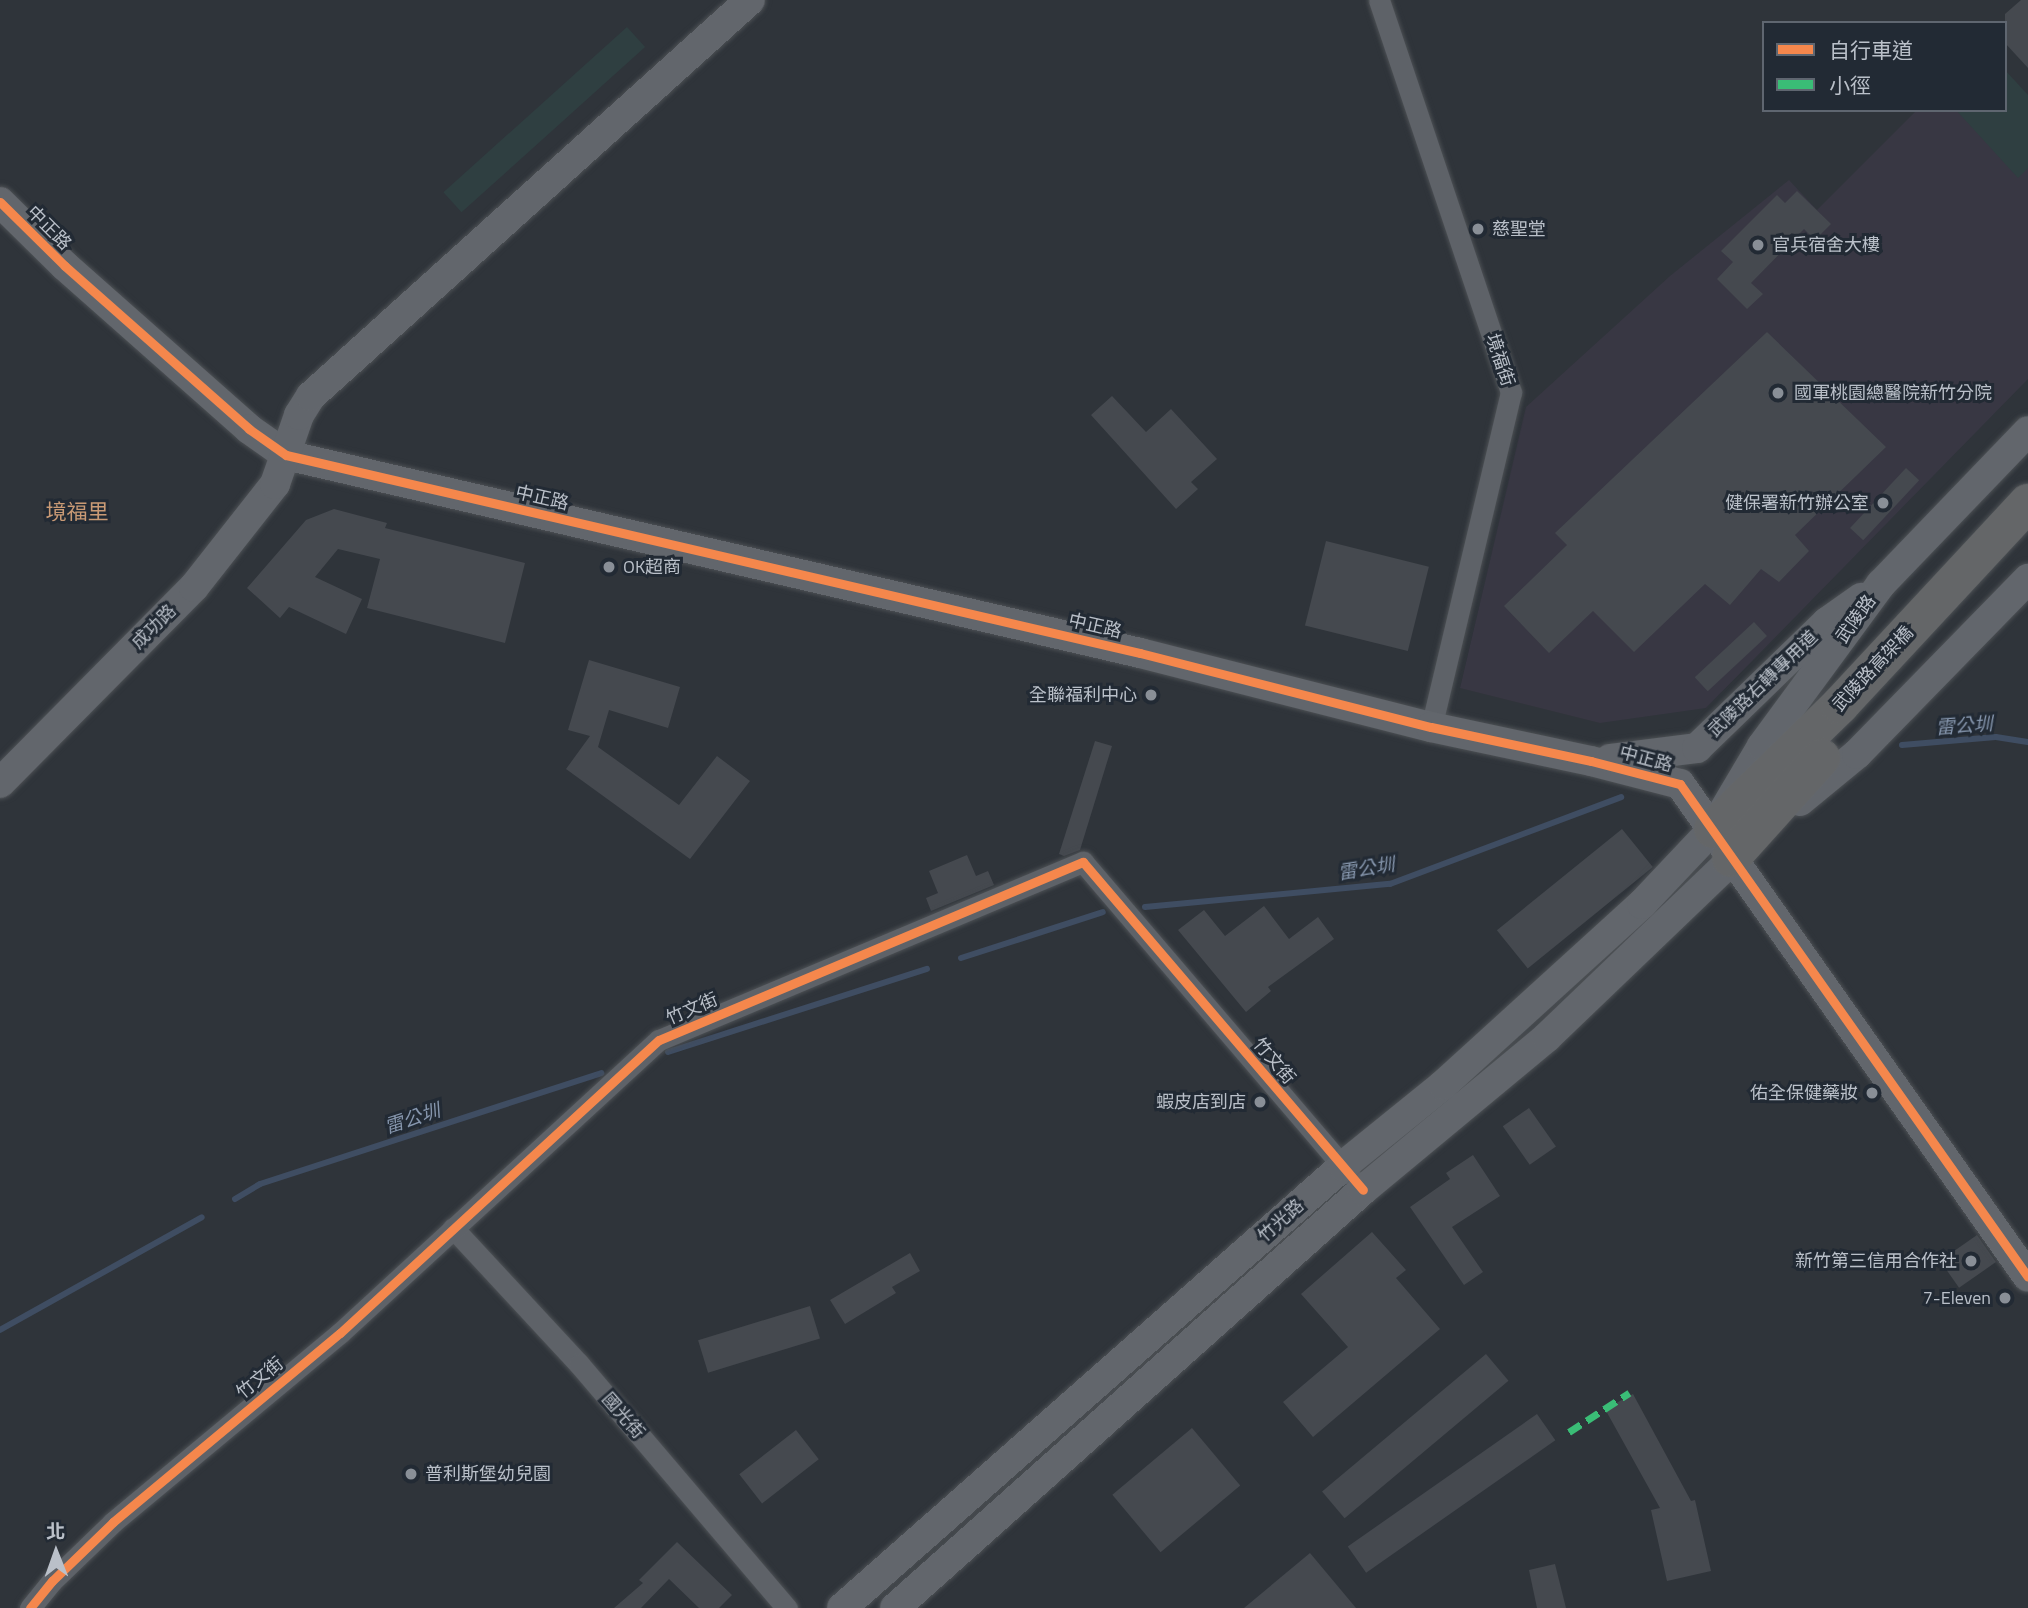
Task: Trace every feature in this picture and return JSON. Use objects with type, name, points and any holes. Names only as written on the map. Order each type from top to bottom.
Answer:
[{"type":"highway","name":"武陵路高架橋","points":[[1722,844],[1840,705],[2028,503]]},
{"type":"highway","name":"武陵路高架橋","points":[[1722,844],[2028,530]]},
{"type":"street","name":"成功路","points":[[0,783],[194,587],[275,484],[299,415],[311,396],[750,0]]},
{"type":"street","name":"境福街","points":[[1380,0],[1511,392],[1431,727]]},
{"type":"street","name":"中正路","points":[[0,202],[65,266],[248,429],[286,454],[1140,653],[1431,727],[1591,761],[1679,784],[2028,1277]]},
{"type":"street","name":"武陵路","points":[[1722,844],[1762,746],[1881,584],[2028,431]]},
{"type":"street","points":[[1722,844],[1857,754],[2028,579]]},
{"type":"street","name":"武陵路右轉專用道","points":[[1591,761],[1697,748],[1827,622],[1881,584]]},
{"type":"street","name":"竹光路","points":[[842,1608],[1343,1166],[1443,1086],[1642,904],[1722,844]]},
{"type":"street","name":"竹光路","points":[[895,1608],[1363,1190],[1546,1037],[1722,844]]},
{"type":"street","name":"竹文街","points":[[30,1608],[52,1581],[113,1522],[340,1333],[659,1040],[1083,862],[1363,1190]]},
{"type":"street","name":"國光街","points":[[453,1228],[579,1364],[787,1608]]},
{"type":"shaded area","points":[[627,27],[645,47],[462,212],[443,192]]},
{"type":"shaded area","points":[[2007,72],[2028,95],[2028,168],[2018,178],[1958,112],[2007,112]]},
{"type":"shaded area","name":"國軍桃園總醫院新竹分院","points":[[2028,96],[2028,379],[1706,708],[1600,723],[1460,688],[1526,407],[1670,276],[1789,180],[1817,210],[1915,112],[2007,112],[2007,109]]},
{"type":"building","points":[[2021,0],[2028,0],[2028,68],[2007,45],[2005,14]]},
{"type":"building","name":"官兵宿舍大樓","points":[[1797,191],[1831,224],[1815,240],[1804,229],[1751,283],[1763,294],[1747,309],[1717,279],[1733,262],[1721,251],[1777,195],[1785,203]]},
{"type":"building","points":[[1767,332],[1886,447],[1795,535],[1809,551],[1779,582],[1761,569],[1730,605],[1705,584],[1634,652],[1593,611],[1549,653],[1504,606],[1567,545],[1555,533]]},
{"type":"building","points":[[1112,396],[1146,432],[1171,409],[1217,459],[1191,482],[1198,489],[1176,509],[1091,415]]},
{"type":"building","name":"健保署新竹辦公室","points":[[1906,468],[1919,480],[1863,540],[1850,528]]},
{"type":"building","points":[[334,509],[387,523],[385,528],[525,563],[505,643],[367,608],[380,559],[338,549],[315,577],[362,599],[346,634],[289,607],[280,618],[247,588],[306,520]]},
{"type":"building","points":[[1326,541],[1429,567],[1408,651],[1305,625]]},
{"type":"building","points":[[1754,622],[1767,636],[1708,691],[1695,677]]},
{"type":"building","points":[[589,660],[680,687],[668,728],[609,710],[598,747],[679,805],[717,756],[750,781],[690,859],[566,769],[590,736],[568,730]]},
{"type":"building","points":[[1095,741],[1112,746],[1080,850],[1064,856],[1059,854]]},
{"type":"building","points":[[1622,829],[1653,867],[1528,968],[1497,930]]},
{"type":"building","points":[[967,855],[976,876],[988,871],[994,885],[931,911],[926,898],[938,893],[929,871]]},
{"type":"building","points":[[1264,906],[1289,939],[1318,917],[1334,939],[1268,987],[1271,991],[1246,1012],[1178,930],[1204,910],[1225,936]]},
{"type":"building","points":[[1529,1108],[1556,1147],[1530,1165],[1503,1126]]},
{"type":"building","points":[[1473,1155],[1500,1196],[1452,1227],[1483,1272],[1464,1285],[1410,1207],[1450,1179],[1446,1173]]},
{"type":"building","points":[[1372,1232],[1406,1270],[1396,1278],[1440,1329],[1313,1437],[1283,1402],[1348,1347],[1301,1294]]},
{"type":"building","name":"新竹第三信用合作社","points":[[1977,1235],[1996,1262],[1959,1288],[1940,1261]]},
{"type":"building","points":[[910,1253],[920,1271],[892,1287],[896,1293],[845,1324],[830,1300]]},
{"type":"building","points":[[810,1306],[820,1339],[708,1373],[698,1340]]},
{"type":"building","points":[[1486,1354],[1508,1381],[1345,1518],[1322,1492]]},
{"type":"building","points":[[1633,1394],[1691,1501],[1695,1500],[1711,1571],[1667,1581],[1651,1510],[1660,1508],[1605,1409]]},
{"type":"building","points":[[1537,1414],[1555,1440],[1366,1573],[1348,1546]]},
{"type":"building","points":[[1192,1428],[1240,1485],[1161,1552],[1112,1495]]},
{"type":"building","points":[[796,1430],[819,1459],[762,1503],[739,1474]]},
{"type":"building","points":[[677,1542],[732,1595],[719,1608],[699,1608],[669,1579],[641,1608],[614,1608],[643,1583],[639,1580]]},
{"type":"building","points":[[1310,1553],[1356,1608],[1244,1608]]},
{"type":"building","points":[[1555,1564],[1566,1608],[1537,1608],[1529,1570]]},
{"type":"waterway","name":"雷公圳","points":[[1902,745],[1996,737],[2028,742]]},
{"type":"waterway","name":"雷公圳","points":[[1145,907],[1390,884],[1621,797]]},
{"type":"waterway","name":"雷公圳","points":[[961,958],[1103,912]]},
{"type":"waterway","name":"雷公圳","points":[[668,1052],[927,969]]},
{"type":"waterway","name":"雷公圳","points":[[235,1199],[260,1184],[601,1073]]},
{"type":"waterway","name":"雷公圳","points":[[0,1330],[202,1217]]},
{"type":"marked path","points":[[1569,1432],[1629,1393]]},
{"type":"cycle path","points":[[0,202],[65,266],[249,429],[286,455],[1140,653],[1431,727],[1591,761],[1680,784],[2028,1277]]},
{"type":"cycle path","points":[[30,1608],[52,1581],[113,1522],[340,1333],[659,1040],[1083,862],[1363,1190]]},
{"type":"place","name":"慈聖堂","points":[[1478,229]]},
{"type":"place","name":"官兵宿舍大樓","points":[[1758,245]]},
{"type":"place","name":"國軍桃園總醫院新竹分院","points":[[1778,393]]},
{"type":"place","name":"健保署新竹辦公室","points":[[1883,503]]},
{"type":"place","name":"OK超商","points":[[609,567]]},
{"type":"place","name":"全聯福利中心","points":[[1151,695]]},
{"type":"place","name":"佑全保健藥妝","points":[[1872,1093]]},
{"type":"place","name":"蝦皮店到店","points":[[1260,1102]]},
{"type":"place","name":"新竹第三信用合作社","points":[[1971,1261]]},
{"type":"place","name":"7-Eleven","points":[[2005,1298]]},
{"type":"place","name":"普利斯堡幼兒園","points":[[411,1474]]},
{"type":"district","name":"境福里","points":[[77,511]]}]
